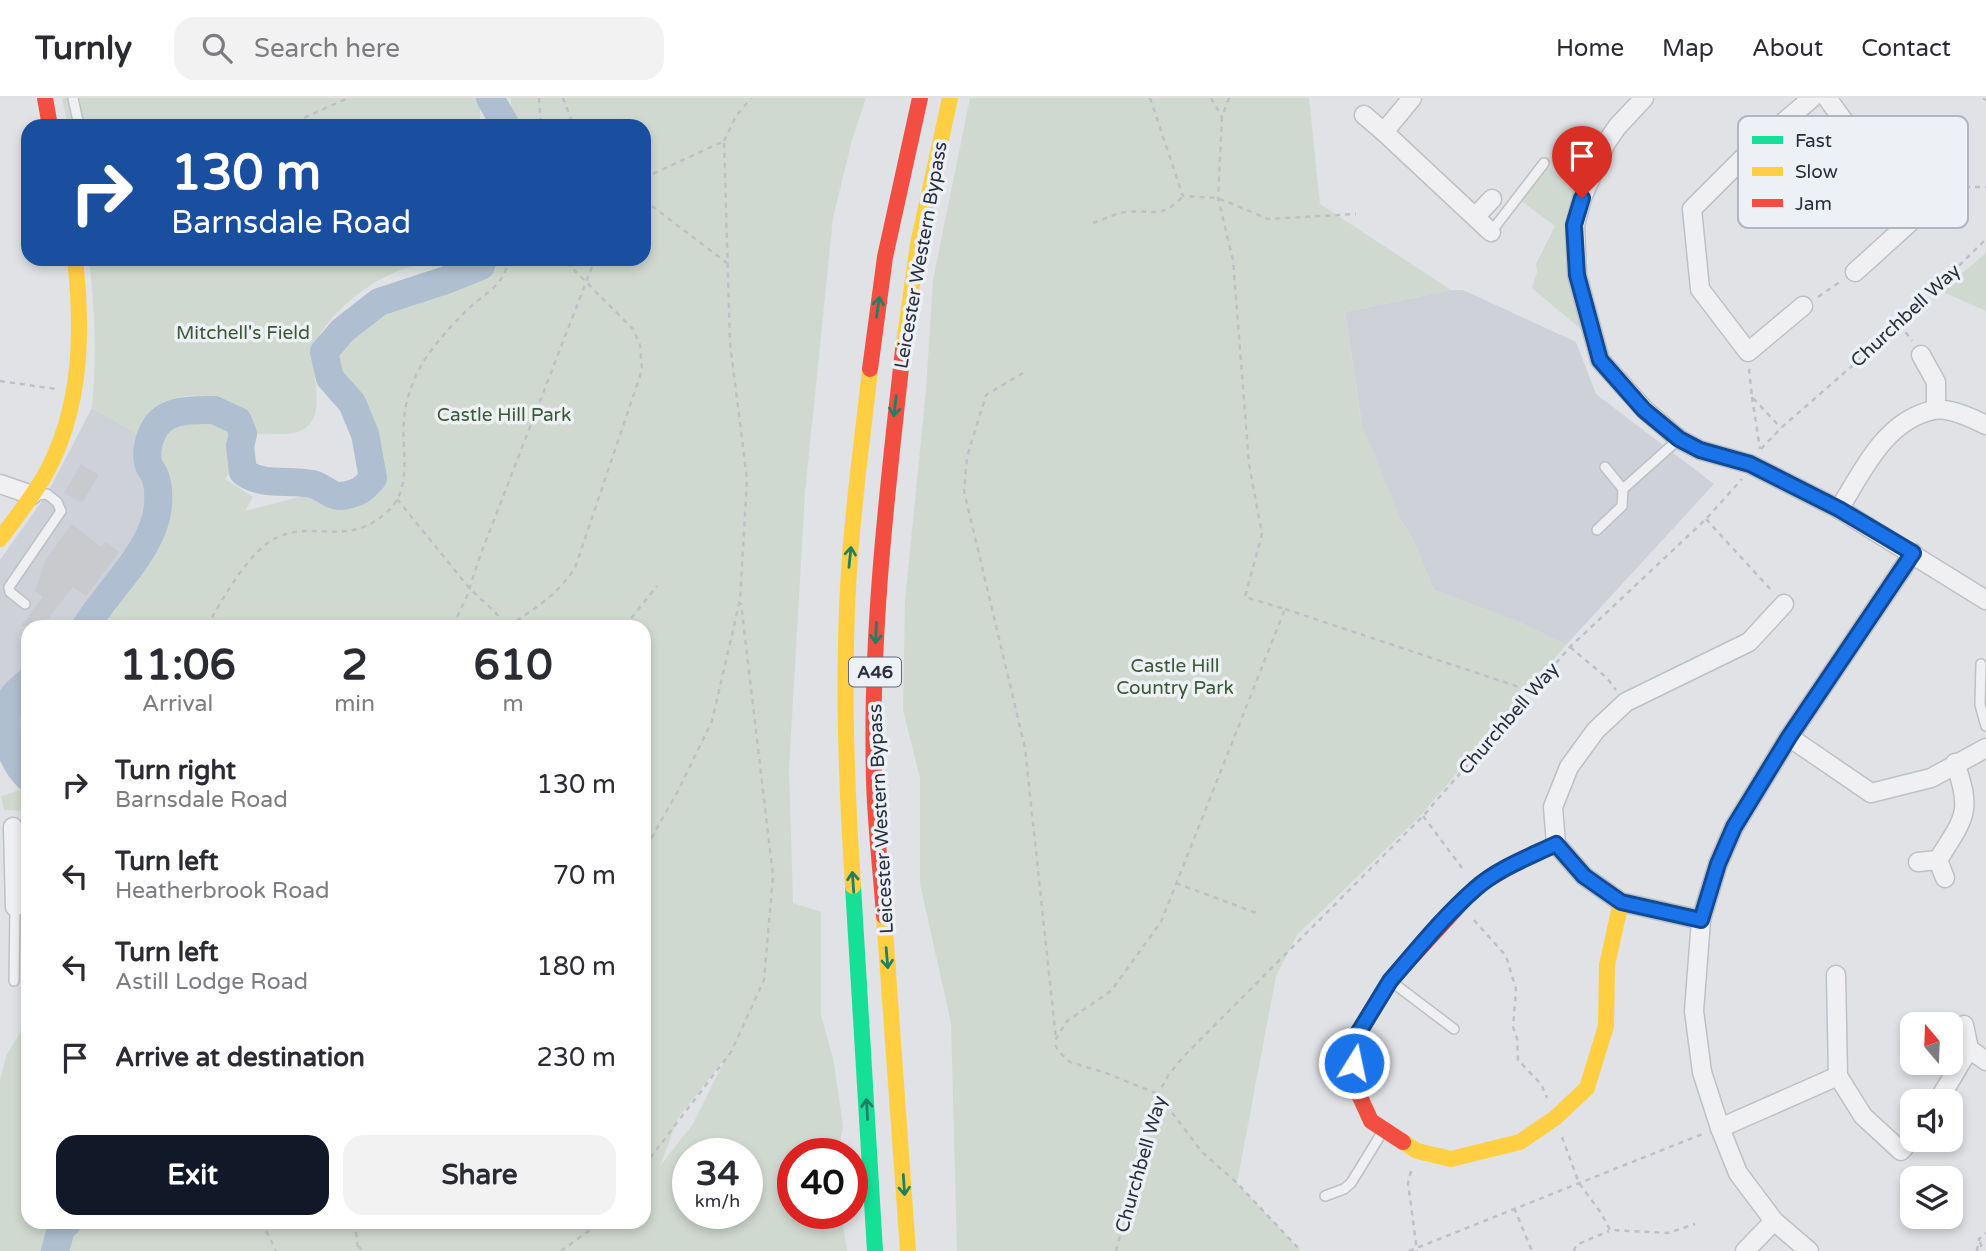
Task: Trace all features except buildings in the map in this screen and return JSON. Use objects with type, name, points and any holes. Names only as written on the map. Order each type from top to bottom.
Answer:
[{"type":"main road","points":[[45,98],[49,119]]},
{"type":"main road","name":"Leicester Western Bypass","points":[[875,1251],[847,793],[846,660],[849,570],[868,382],[885,257],[920,98]]},
{"type":"main road","name":"Leicester Western Bypass","points":[[908,1251],[874,779],[876,627],[881,533],[905,330],[918,244],[950,98]]},
{"type":"main road","points":[[0,539],[32,495],[50,464],[74,391],[81,352],[76,266]]},
{"type":"main road","points":[[1556,844],[1518,862],[1476,887],[1390,981],[1354,1040],[1355,1086],[1371,1121],[1417,1151],[1451,1159],[1520,1142],[1555,1118],[1587,1088],[1606,1026],[1607,965],[1621,902]]},
{"type":"street","points":[[1384,132],[1412,98]]},
{"type":"street","points":[[1644,98],[1606,143],[1582,198],[1574,225],[1577,275],[1600,360],[1644,410],[1679,439],[1700,450],[1755,457],[1986,600]]},
{"type":"street","points":[[1791,116],[1812,98]]},
{"type":"street","points":[[1827,98],[1840,116]]},
{"type":"street","points":[[1364,115],[1492,232]]},
{"type":"street","points":[[1738,163],[1692,209],[1700,289],[1748,352],[1803,306]]},
{"type":"street","points":[[1476,216],[1492,199]]},
{"type":"street","points":[[1855,272],[1904,228]]},
{"type":"street","points":[[1921,355],[1936,382],[1936,409]]},
{"type":"street","points":[[1839,509],[1881,443],[1905,422],[1936,409],[1968,416],[1986,425]]},
{"type":"street","points":[[0,484],[32,495]]},
{"type":"street","points":[[1809,1251],[1774,1221],[1738,1173],[1720,1128],[1702,1072],[1695,1011],[1701,920],[1718,864],[1734,827],[1789,737],[1913,553]]},
{"type":"street","points":[[1701,920],[1621,902],[1584,876],[1556,844],[1553,807],[1569,767],[1596,730],[1626,702],[1749,642],[1784,604]]},
{"type":"street","points":[[1789,737],[1871,793],[1931,778],[1986,748]]},
{"type":"street","points":[[1938,860],[1963,820],[1965,792],[1955,763]]},
{"type":"street","points":[[13,827],[7,874],[15,906]]},
{"type":"street","points":[[1918,862],[1938,860]]},
{"type":"street","points":[[1938,860],[1945,878]]},
{"type":"street","points":[[1836,975],[1838,1076],[1863,1116],[1900,1150]]},
{"type":"street","points":[[1945,1089],[1969,1049],[1964,1025]]},
{"type":"street","points":[[1969,1049],[1986,1061]]},
{"type":"street","points":[[1720,1128],[1838,1076]]},
{"type":"street","points":[[1745,1251],[1774,1221]]},
{"type":"lane","points":[[73,98],[78,119]]},
{"type":"lane","points":[[1492,232],[1544,163]]},
{"type":"lane","points":[[1623,489],[1679,439]]},
{"type":"lane","points":[[1597,530],[1622,506],[1623,489],[1605,467]]},
{"type":"lane","points":[[25,604],[10,592],[11,582],[61,511],[57,502],[47,494],[32,495]]},
{"type":"lane","points":[[1981,664],[1980,705],[1986,726]]},
{"type":"lane","points":[[15,906],[15,981]]},
{"type":"lane","points":[[1390,981],[1454,1029]]},
{"type":"lane","points":[[1325,1196],[1344,1189],[1350,1183],[1384,1129]]},
{"type":"path","points":[[302,119],[348,98]]},
{"type":"path","points":[[539,98],[540,119]]},
{"type":"path","points":[[564,98],[572,119]]},
{"type":"path","points":[[651,839],[712,721],[740,600],[747,479],[730,344],[724,141],[736,116],[751,98]]},
{"type":"path","points":[[1150,98],[1183,196]]},
{"type":"path","points":[[1211,98],[1222,117]]},
{"type":"path","points":[[1229,98],[1222,117],[1218,198],[1233,260],[1249,464],[1262,534],[1245,597],[1531,691]]},
{"type":"path","points":[[651,175],[724,141]]},
{"type":"path","points":[[1968,187],[1986,187]]},
{"type":"path","points":[[1183,196],[1218,198],[1268,219],[1356,214]]},
{"type":"path","points":[[1093,223],[1125,212],[1150,213],[1171,209],[1183,196]]},
{"type":"path","points":[[651,205],[727,263]]},
{"type":"path","name":"Churchbell Way","points":[[1116,1251],[1158,1094],[1169,1074],[1184,1056],[1423,816],[1570,647],[1706,519],[1741,482],[1755,457],[1781,428],[1900,324],[1986,239]]},
{"type":"path","points":[[211,620],[254,556],[274,539],[302,533],[352,532],[375,523],[392,507],[404,475],[404,421],[406,402],[414,378],[439,341],[466,311],[499,282],[507,266]]},
{"type":"path","points":[[517,620],[548,601],[564,586],[575,568],[642,370],[640,345],[633,329],[570,266]]},
{"type":"path","points":[[456,620],[593,266]]},
{"type":"path","points":[[1803,306],[1855,272]]},
{"type":"path","points":[[1900,324],[1921,355]]},
{"type":"path","points":[[1748,352],[1755,457]]},
{"type":"path","points":[[1023,373],[986,396],[967,457],[964,491],[1025,748],[1058,1051],[1070,1062],[1158,1094],[1202,1152],[1237,1183],[1301,1251]]},
{"type":"path","points":[[0,381],[74,391]]},
{"type":"path","points":[[1752,397],[1781,428]]},
{"type":"path","points":[[397,499],[470,589],[502,620]]},
{"type":"path","points":[[1706,519],[1784,604]]},
{"type":"path","points":[[630,620],[657,586]]},
{"type":"path","points":[[651,1157],[731,1052],[764,980],[773,876],[740,600]]},
{"type":"path","points":[[1056,1039],[1067,1021],[1111,991],[1161,922],[1285,609]]},
{"type":"path","points":[[1570,647],[1606,678],[1626,702]]},
{"type":"path","points":[[1423,816],[1476,887]]},
{"type":"path","points":[[1176,883],[1259,914]]},
{"type":"path","points":[[1460,903],[1506,956],[1516,989],[1513,1027],[1517,1038],[1518,1060],[1541,1084],[1579,1183],[1610,1230]]},
{"type":"path","points":[[1409,1251],[1720,1128]]},
{"type":"path","points":[[1417,1151],[1408,1183],[1417,1250]]},
{"type":"path","points":[[1514,1208],[1532,1251]]},
{"type":"path","points":[[1574,1251],[1576,1245],[1610,1230],[1668,1233],[1695,1224]]},
{"type":"path","points":[[265,1229],[276,1251]]},
{"type":"path","points":[[356,1229],[358,1251]]},
{"type":"path","points":[[561,1251],[591,1229]]},
{"type":"path","points":[[1977,1251],[1979,1238],[1986,1233]]},
{"type":"path","points":[[1979,1238],[1983,1251]]},
{"type":"path","points":[[358,1245],[363,1251]]},
{"type":"shaded area","points":[[1451,290],[1463,290],[1576,342],[1596,394],[1714,484],[1566,645],[1521,623],[1434,590],[1414,542],[1384,491],[1363,433],[1345,312]]},
{"type":"shaded area","points":[[92,408],[145,438],[142,458],[151,499],[135,538],[79,620],[21,620],[21,679],[0,708],[0,560],[47,494]]},
{"type":"green space","points":[[62,98],[480,98],[480,119],[66,119]]},
{"type":"green space","name":"Castle Hill Park","points":[[511,98],[866,98],[852,140],[833,218],[805,493],[789,769],[793,903],[821,912],[821,1015],[833,1058],[843,1126],[841,1138],[777,1138],[777,1229],[844,1229],[847,1251],[56,1251],[64,1235],[71,1229],[651,1229],[651,620],[91,620],[133,560],[157,509],[157,492],[148,465],[148,445],[165,416],[202,410],[238,421],[240,458],[225,479],[253,497],[245,511],[372,478],[324,352],[379,302],[484,266],[651,266],[651,119],[511,119]]},
{"type":"green space","name":"Castle Hill Country Park","points":[[970,98],[1309,98],[1320,204],[1451,290],[1345,312],[1361,422],[1402,522],[1414,542],[1434,590],[1521,623],[1566,645],[1421,815],[1297,935],[1276,976],[1237,1183],[1301,1251],[957,1251],[951,1023],[920,884],[920,778],[903,710],[905,601],[926,390],[933,280]]},
{"type":"green space","points":[[1612,133],[1575,225],[1596,342],[1532,288],[1537,272],[1536,264],[1555,226],[1517,198],[1544,163],[1558,176],[1582,150]]},
{"type":"green space","points":[[1986,253],[1986,311],[1941,291]]},
{"type":"green space","name":"Mitchell's Field","points":[[90,266],[412,266],[359,293],[330,321],[318,340],[315,351],[317,397],[314,418],[309,425],[296,433],[257,434],[238,406],[205,396],[183,396],[164,402],[149,418],[145,438],[92,408],[95,334]]},
{"type":"green space","points":[[21,703],[21,755],[18,749],[12,715]]},
{"type":"green space","points":[[21,790],[21,811],[4,810],[1,796]]},
{"type":"green space","points":[[21,1031],[21,1229],[61,1229],[55,1251],[0,1251],[0,1080],[7,1054]]},
{"type":"waterway","points":[[490,98],[502,119]]},
{"type":"waterway","points":[[214,410],[238,421],[243,434],[240,446],[243,472],[251,477],[312,484],[337,496],[359,491],[373,478],[365,434],[352,403],[330,378],[324,352],[343,330],[379,302],[481,266]]},
{"type":"waterway","points":[[90,620],[141,551],[154,524],[158,507],[158,487],[147,455],[156,427],[162,420],[177,412],[214,410]]},
{"type":"waterway","points":[[21,688],[12,698],[7,718],[11,751],[21,769]]},
{"type":"waterway","points":[[55,1251],[61,1229]]},
{"type":"traffic: fast","points":[[853,886],[875,1251]]},
{"type":"traffic: slow","points":[[903,350],[918,244],[950,98]]},
{"type":"traffic: slow","points":[[0,539],[46,473],[67,422],[73,396],[79,341],[76,266]]},
{"type":"traffic: slow","points":[[853,886],[846,729],[847,610],[853,520],[870,369]]},
{"type":"traffic: slow","points":[[1403,1142],[1417,1151],[1451,1159],[1520,1142],[1555,1118],[1587,1088],[1606,1026],[1607,965],[1621,902]]},
{"type":"traffic: slow","points":[[884,916],[908,1251]]},
{"type":"traffic: jam","points":[[45,98],[49,119]]},
{"type":"traffic: jam","points":[[870,369],[885,257],[920,98]]},
{"type":"traffic: jam","points":[[884,916],[873,725],[881,564],[903,350]]},
{"type":"traffic: jam","points":[[1403,1142],[1371,1121],[1355,1086],[1354,1040],[1390,981],[1476,887],[1518,862],[1556,844]]},
{"type":"route","points":[[1354,1063],[1354,1040],[1390,981],[1460,903],[1476,887],[1497,874],[1556,844],[1584,876],[1621,902],[1701,920],[1718,864],[1734,827],[1789,737],[1913,553],[1839,509],[1750,464],[1700,450],[1679,439],[1644,410],[1600,360],[1577,275],[1574,225],[1582,198]]}]
